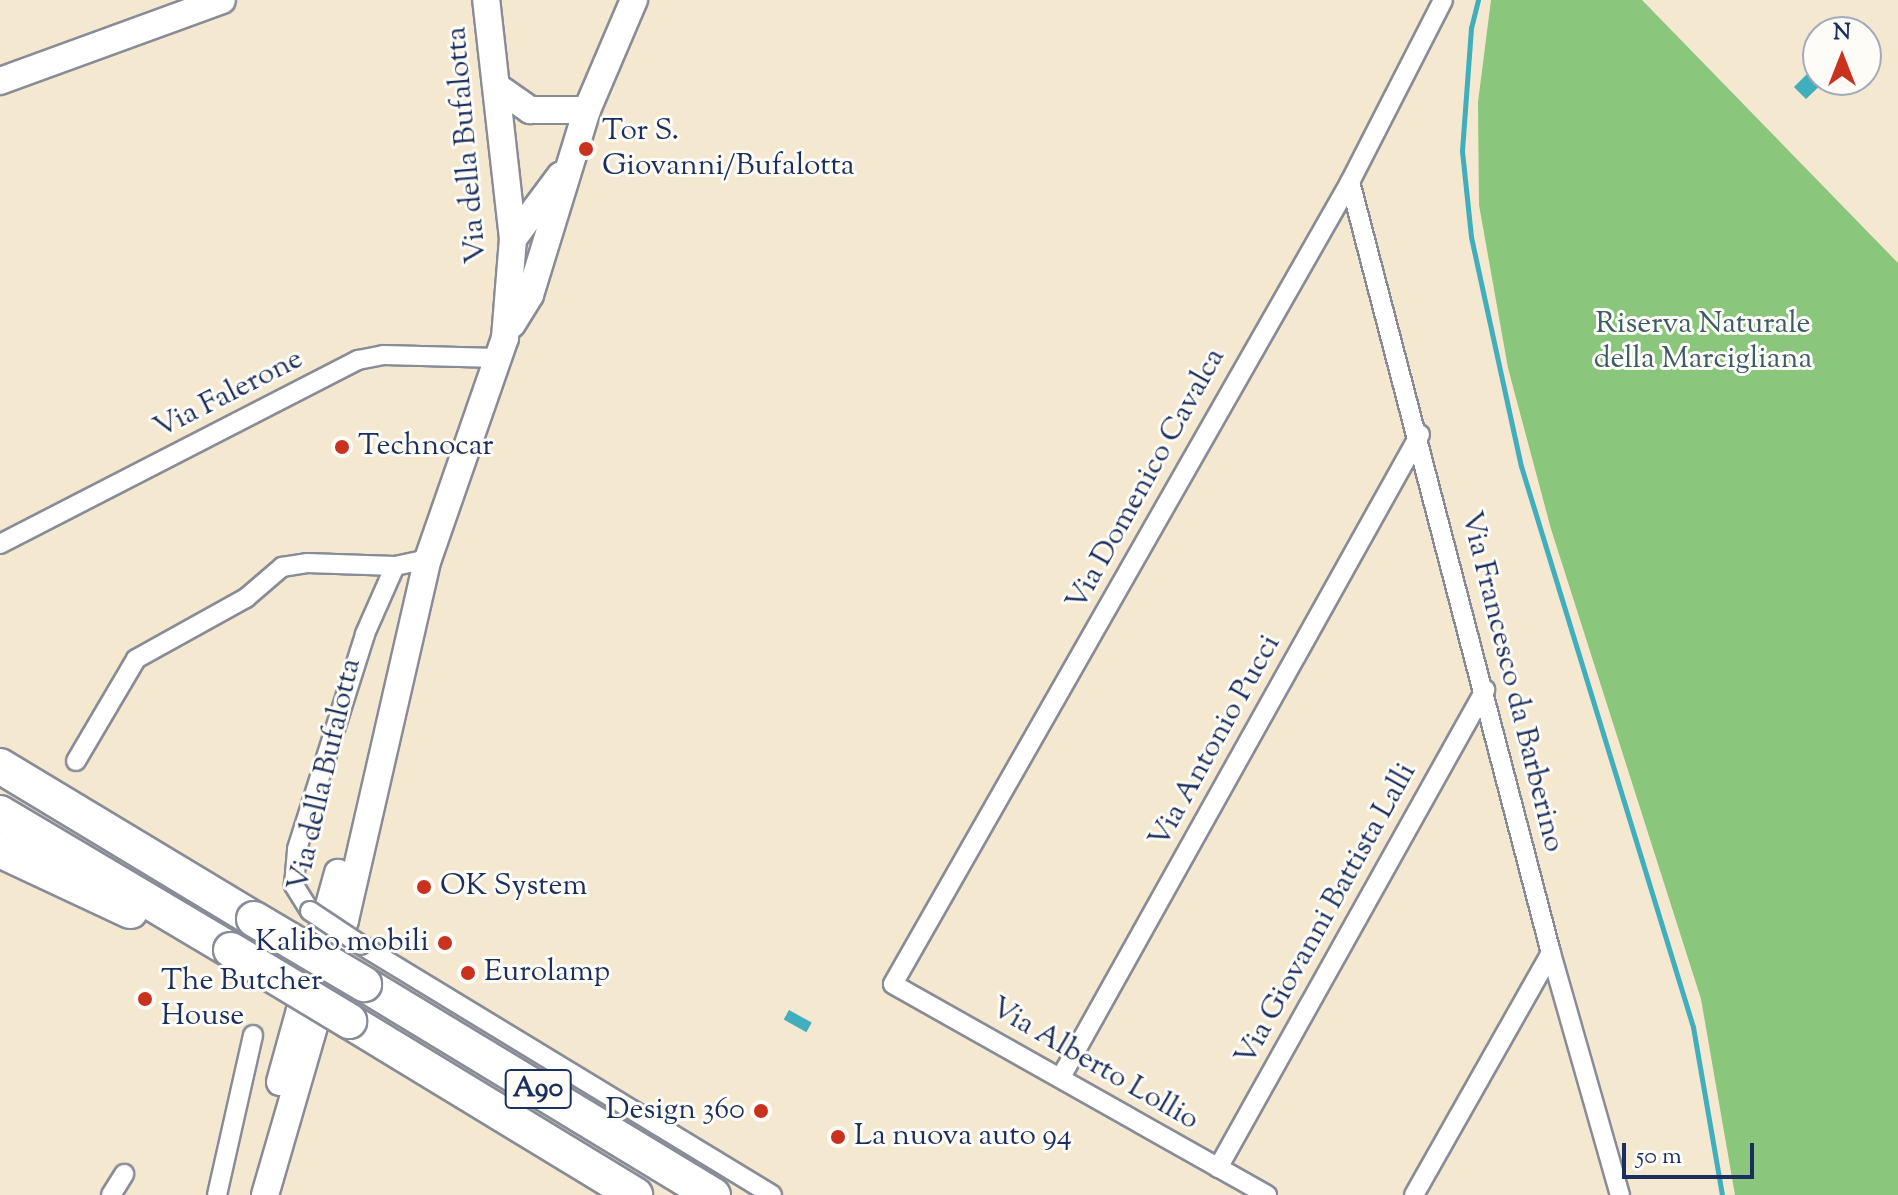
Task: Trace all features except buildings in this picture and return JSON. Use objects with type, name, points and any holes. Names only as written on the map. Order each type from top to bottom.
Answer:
[{"type":"highway","name":"A90","points":[[0,766],[713,1195]]},
{"type":"highway","name":"A90","points":[[0,813],[635,1195]]},
{"type":"highway","points":[[0,850],[153,920],[198,930]]},
{"type":"street","points":[[0,81],[222,0]]},
{"type":"street","name":"Via della Bufalotta","points":[[253,1195],[367,759],[384,661],[428,559],[501,348],[513,239],[500,89],[486,0]]},
{"type":"street","points":[[501,348],[530,295],[587,110],[634,0]]},
{"type":"street","name":"Via Domenico Cavalca","points":[[893,984],[1350,182],[1443,0]]},
{"type":"street","points":[[500,89],[530,110],[587,110]]},
{"type":"street","points":[[513,239],[574,153]]},
{"type":"street","name":"Via Francesco da Barberino","points":[[1350,182],[1420,434],[1551,953],[1620,1195]]},
{"type":"street","name":"Via Falerone","points":[[0,544],[358,360],[383,355],[501,348]]},
{"type":"street","name":"Via Antonio Pucci","points":[[1061,1077],[1420,434]]},
{"type":"street","points":[[76,761],[136,659],[246,598],[282,567],[307,563],[395,566],[428,559]]},
{"type":"street","name":"Via della Bufalotta","points":[[265,1195],[345,920],[428,559]]},
{"type":"street","points":[[395,566],[365,634],[297,849],[294,885],[310,911],[361,945],[772,1195]]},
{"type":"street","name":"Via Giovanni Battista Lalli","points":[[1218,1168],[1485,690]]},
{"type":"street","points":[[1414,1195],[1551,953]]},
{"type":"street","name":"Via Alberto Lollio","points":[[893,984],[1267,1195]]},
{"type":"street","points":[[217,1195],[253,1035]]},
{"type":"street","points":[[111,1195],[124,1174]]},
{"type":"green space","name":"Riserva Naturale della Marcigliana","points":[[1491,0],[1642,0],[1898,263],[1898,1195],[1735,1195],[1701,999],[1551,529],[1508,368],[1479,205],[1478,102]]},
{"type":"water","points":[[1802,79],[1802,95],[1794,87]]},
{"type":"water","points":[[789,1010],[812,1023],[806,1032],[784,1020]]},
{"type":"waterway","points":[[1478,0],[1471,28],[1462,151],[1471,237],[1521,466],[1693,1027],[1722,1195]]},
{"type":"place","name":"Tor S. Giovanni/Bufalotta","points":[[586,149]]},
{"type":"place","name":"Technocar","points":[[342,447]]},
{"type":"place","name":"OK System","points":[[424,887]]},
{"type":"place","name":"Kalibo mobili","points":[[445,943]]},
{"type":"place","name":"Eurolamp","points":[[468,973]]},
{"type":"place","name":"The Butcher House","points":[[145,999]]},
{"type":"place","name":"Design 360","points":[[761,1111]]},
{"type":"place","name":"La nuova auto 94","points":[[838,1137]]}]
